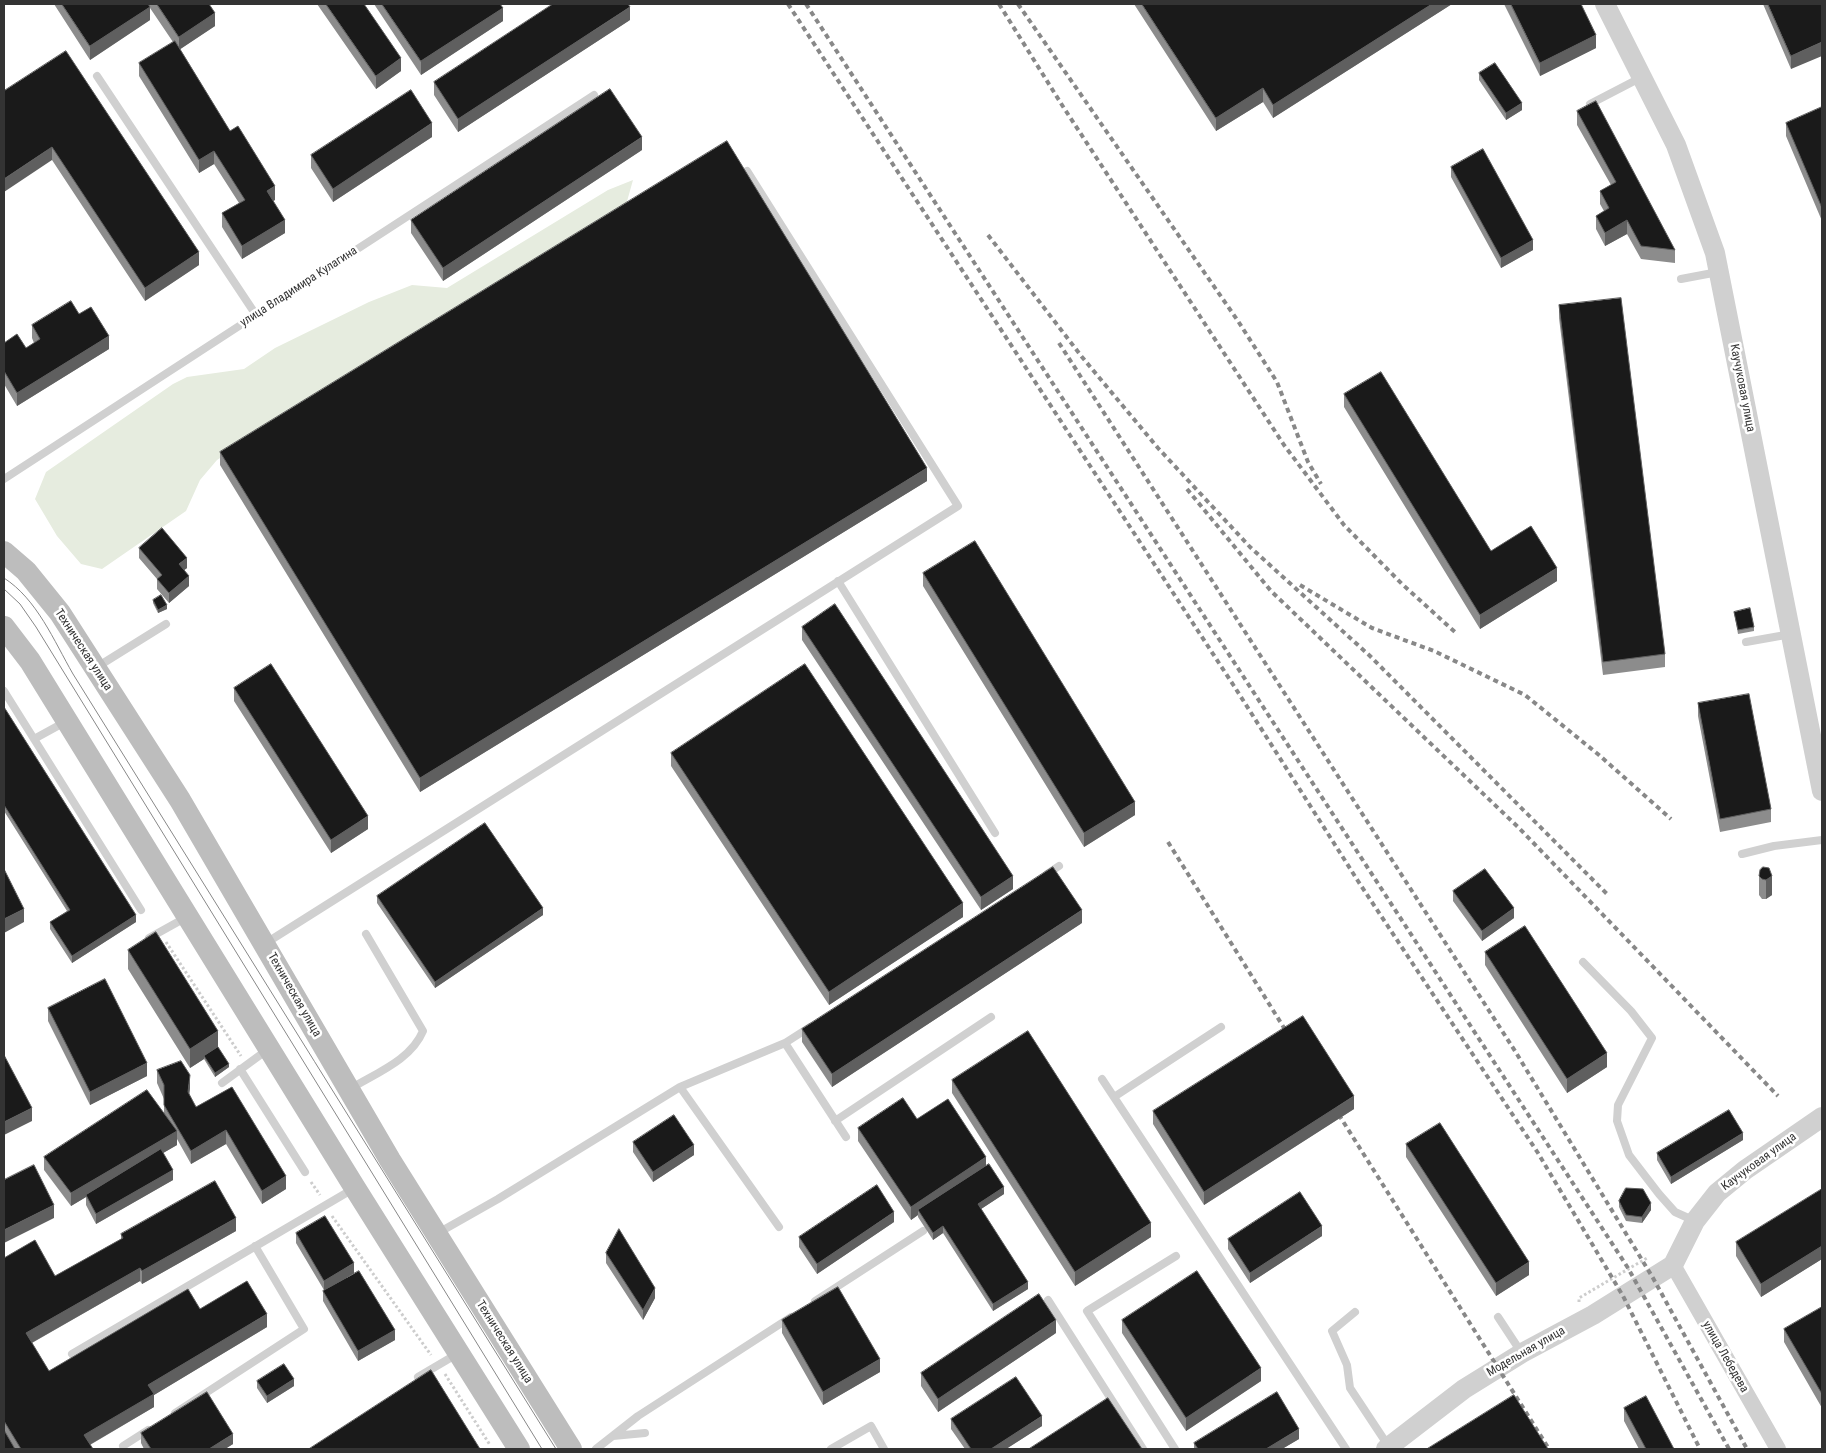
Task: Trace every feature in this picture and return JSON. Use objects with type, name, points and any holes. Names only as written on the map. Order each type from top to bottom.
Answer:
[{"type":"main road","name":"Техническая улица","points":[[4,552],[26,571],[60,613],[180,800],[349,1090],[436,1234],[571,1449]]},
{"type":"main road","points":[[4,627],[30,661],[268,1048],[519,1449]]},
{"type":"street","name":"Каучуковая улица","points":[[1605,4],[1676,145],[1715,253],[1822,791]]},
{"type":"street","name":"Каучуковая улица","points":[[1673,1265],[1695,1220],[1717,1192],[1745,1170],[1822,1117]]},
{"type":"street","name":"Модельная улица","points":[[1388,1448],[1464,1389],[1522,1353],[1593,1315],[1673,1265]]},
{"type":"street","name":"улица Лебедева","points":[[1673,1265],[1778,1449]]},
{"type":"lane","points":[[97,76],[256,315]]},
{"type":"lane","points":[[1590,104],[1642,77]]},
{"type":"lane","name":"улица Владимира Кулагина","points":[[4,479],[594,95]]},
{"type":"lane","points":[[264,944],[958,506],[747,171]]},
{"type":"lane","points":[[1681,278],[1719,272]]},
{"type":"lane","points":[[838,581],[995,833]]},
{"type":"lane","points":[[95,668],[166,624]]},
{"type":"lane","points":[[1746,642],[1791,634]]},
{"type":"lane","points":[[4,691],[141,910]]},
{"type":"lane","points":[[34,739],[67,721]]},
{"type":"lane","points":[[1742,854],[1781,845],[1822,840]]},
{"type":"lane","points":[[1043,877],[1059,866]]},
{"type":"lane","points":[[147,939],[187,916]]},
{"type":"lane","points":[[349,1090],[408,1054],[418,1042],[423,1031],[366,934]]},
{"type":"lane","points":[[1583,962],[1631,1011],[1652,1038],[1618,1105],[1617,1121],[1629,1155],[1675,1212],[1695,1220]]},
{"type":"lane","points":[[835,1120],[991,1017]]},
{"type":"lane","points":[[436,1234],[498,1200],[680,1087],[784,1043],[818,1021]]},
{"type":"lane","points":[[1114,1097],[1221,1027]]},
{"type":"lane","points":[[784,1043],[846,1137]]},
{"type":"lane","points":[[222,1083],[268,1048]]},
{"type":"lane","points":[[243,1067],[304,1172]]},
{"type":"lane","points":[[1102,1079],[1346,1449]]},
{"type":"lane","points":[[680,1087],[779,1227]]},
{"type":"lane","points":[[72,1354],[355,1188]]},
{"type":"lane","points":[[806,1307],[923,1231]]},
{"type":"lane","points":[[164,1420],[304,1329],[255,1246]]},
{"type":"lane","points":[[1175,1449],[1087,1311],[1176,1256]]},
{"type":"lane","points":[[1048,1300],[1143,1449]]},
{"type":"lane","points":[[596,1449],[638,1416],[797,1312]]},
{"type":"lane","points":[[1355,1312],[1332,1331],[1347,1365],[1350,1388],[1388,1448]]},
{"type":"lane","points":[[1498,1316],[1522,1353]]},
{"type":"lane","points":[[418,1377],[458,1353]]},
{"type":"lane","points":[[123,1446],[156,1425]]},
{"type":"lane","points":[[831,1449],[870,1426],[884,1449]]},
{"type":"lane","points":[[612,1436],[645,1433]]},
{"type":"path","points":[[159,933],[173,950],[243,1067]]},
{"type":"path","points":[[304,1172],[439,1365],[493,1449]]},
{"type":"shaded area","points":[[633,180],[626,205],[389,349],[217,460],[200,480],[186,511],[102,569],[81,564],[57,536],[35,499],[46,472],[173,384],[187,377],[244,369],[275,348],[369,302],[412,285],[447,288],[608,190]]},
{"type":"building","points":[[62,4],[148,4],[150,7],[90,46]]},
{"type":"building","points":[[157,4],[209,4],[215,13],[179,37]]},
{"type":"building","points":[[326,4],[364,4],[401,58],[376,76]]},
{"type":"building","points":[[382,4],[500,4],[503,8],[421,61]]},
{"type":"building","points":[[553,4],[628,4],[630,7],[458,119],[434,82]]},
{"type":"building","points":[[1142,4],[1432,4],[1273,105],[1263,88],[1216,118]]},
{"type":"building","points":[[1511,4],[1581,4],[1596,35],[1540,63]]},
{"type":"building","points":[[1768,4],[1822,4],[1822,42],[1791,56]]},
{"type":"building","points":[[175,41],[230,131],[238,126],[275,186],[267,191],[285,220],[242,246],[222,213],[245,200],[214,151],[199,160],[139,63]]},
{"type":"building","points":[[66,51],[199,252],[145,288],[52,147],[4,179],[4,91]]},
{"type":"building","points":[[1495,63],[1522,103],[1506,113],[1479,73]]},
{"type":"building","points":[[610,89],[642,137],[443,268],[411,220]]},
{"type":"building","points":[[411,90],[432,123],[333,189],[311,155]]},
{"type":"building","points":[[1596,101],[1675,250],[1641,246],[1627,220],[1605,233],[1596,216],[1609,208],[1600,191],[1616,182],[1577,111]]},
{"type":"building","points":[[1822,107],[1822,208],[1786,123]]},
{"type":"building","points":[[727,141],[927,468],[420,778],[220,452]]},
{"type":"building","points":[[1483,149],[1533,240],[1501,258],[1451,167]]},
{"type":"building","points":[[1621,298],[1665,654],[1603,662],[1559,305]]},
{"type":"building","points":[[71,301],[79,314],[91,307],[109,336],[17,393],[4,371],[4,343],[17,334],[26,348],[40,339],[32,325]]},
{"type":"building","points":[[1381,372],[1491,551],[1531,526],[1557,568],[1480,615],[1344,394]]},
{"type":"building","points":[[162,528],[187,558],[179,564],[189,576],[169,593],[157,579],[162,575],[139,548]]},
{"type":"building","points":[[975,541],[1135,802],[1084,833],[923,573]]},
{"type":"building","points":[[161,595],[167,605],[158,610],[153,600]]},
{"type":"building","points":[[835,604],[1013,876],[981,897],[802,627]]},
{"type":"building","points":[[1750,608],[1754,627],[1738,630],[1734,612]]},
{"type":"building","points":[[271,664],[368,816],[331,840],[234,688]]},
{"type":"building","points":[[805,664],[963,903],[829,992],[671,753]]},
{"type":"building","points":[[1749,694],[1771,809],[1720,819],[1698,703]]},
{"type":"building","points":[[4,707],[136,915],[72,956],[50,922],[70,910],[4,805]]},
{"type":"building","points":[[485,823],[543,908],[435,982],[377,896]]},
{"type":"building","points":[[1053,867],[1082,910],[832,1074],[802,1029]]},
{"type":"building","points":[[1763,867],[1769,868],[1772,876],[1766,880],[1759,876],[1760,870]]},
{"type":"building","points":[[4,869],[24,909],[4,919]]},
{"type":"building","points":[[1485,869],[1514,908],[1482,931],[1453,891]]},
{"type":"building","points":[[1525,926],[1607,1053],[1567,1079],[1485,952]]},
{"type":"building","points":[[156,932],[218,1031],[190,1049],[128,950]]},
{"type":"building","points":[[105,979],[147,1063],[90,1092],[48,1008]]},
{"type":"building","points":[[1303,1016],[1354,1096],[1204,1192],[1153,1111]]},
{"type":"building","points":[[1028,1031],[1151,1223],[1075,1272],[952,1080]]},
{"type":"building","points":[[218,1047],[229,1064],[215,1073],[204,1056]]},
{"type":"building","points":[[4,1055],[32,1108],[4,1122]]},
{"type":"building","points":[[181,1061],[190,1075],[188,1092],[196,1107],[232,1087],[286,1176],[262,1191],[226,1130],[191,1151],[164,1105],[164,1085],[157,1070]]},
{"type":"building","points":[[147,1090],[177,1131],[71,1193],[44,1157]]},
{"type":"building","points":[[903,1098],[917,1119],[948,1099],[986,1157],[911,1207],[858,1128]]},
{"type":"building","points":[[1729,1110],[1743,1133],[1671,1177],[1657,1153]]},
{"type":"building","points":[[674,1115],[694,1145],[653,1172],[633,1142]]},
{"type":"building","points":[[1440,1123],[1529,1262],[1496,1283],[1406,1144]]},
{"type":"building","points":[[161,1149],[173,1170],[96,1214],[86,1195]]},
{"type":"building","points":[[989,1164],[1004,1187],[978,1204],[1028,1282],[993,1304],[943,1226],[933,1233],[918,1210]]},
{"type":"building","points":[[34,1165],[54,1205],[4,1230],[4,1180]]},
{"type":"building","points":[[215,1181],[236,1218],[142,1271],[140,1268],[26,1333],[49,1371],[188,1289],[200,1309],[247,1281],[267,1314],[148,1385],[154,1394],[84,1435],[93,1449],[21,1449],[4,1421],[4,1258],[35,1240],[55,1276],[123,1238],[121,1234]]},
{"type":"building","points":[[877,1185],[894,1212],[817,1264],[799,1237]]},
{"type":"building","points":[[1626,1188],[1643,1189],[1651,1203],[1642,1217],[1626,1215],[1619,1201]]},
{"type":"building","points":[[1822,1189],[1822,1246],[1761,1284],[1736,1242]]},
{"type":"building","points":[[1300,1192],[1322,1226],[1250,1273],[1228,1239]]},
{"type":"building","points":[[325,1216],[354,1263],[324,1281],[296,1233]]},
{"type":"building","points":[[619,1229],[655,1288],[643,1310],[606,1253]]},
{"type":"building","points":[[359,1271],[395,1330],[358,1351],[323,1291]]},
{"type":"building","points":[[1197,1271],[1261,1368],[1186,1418],[1122,1320]]},
{"type":"building","points":[[838,1287],[880,1359],[823,1392],[782,1320]]},
{"type":"building","points":[[1039,1294],[1056,1320],[938,1399],[921,1373]]},
{"type":"building","points":[[1822,1307],[1822,1394],[1784,1329]]},
{"type":"building","points":[[284,1364],[294,1379],[267,1396],[257,1381]]},
{"type":"building","points":[[431,1370],[480,1449],[309,1449]]},
{"type":"building","points":[[1016,1377],[1042,1416],[991,1449],[971,1449],[951,1419]]},
{"type":"building","points":[[207,1392],[233,1434],[209,1449],[151,1449],[141,1433]]},
{"type":"building","points":[[1277,1392],[1299,1429],[1266,1449],[1198,1449],[1194,1443]]},
{"type":"building","points":[[1514,1395],[1548,1449],[1427,1449]]},
{"type":"building","points":[[1646,1396],[1674,1449],[1646,1449],[1624,1408]]},
{"type":"building","points":[[1108,1398],[1142,1449],[1029,1449]]},
{"type":"building","points":[[4,1430],[15,1449],[4,1449]]},
{"type":"tram line","points":[[4,578],[26,597],[44,621],[73,674],[556,1449]]},
{"type":"tram line","points":[[4,589],[20,604],[36,627],[542,1449]]},
{"type":"railway","points":[[788,4],[1234,686],[1358,881],[1538,1153],[1623,1296],[1700,1449]]},
{"type":"railway","points":[[806,4],[1628,1268],[1729,1449]]},
{"type":"railway","points":[[999,4],[1062,105],[1284,445],[1344,525],[1402,584],[1456,633]]},
{"type":"railway","points":[[1018,4],[1238,321],[1277,382],[1308,462],[1321,484]]},
{"type":"railway","points":[[988,235],[1082,357],[1158,448],[1250,547],[1370,656],[1609,896]]},
{"type":"railway","points":[[1059,343],[1515,1051],[1653,1278],[1747,1449]]},
{"type":"railway","points":[[1187,489],[1271,591],[1519,828],[1778,1096]]},
{"type":"railway","points":[[1300,585],[1372,628],[1434,651],[1525,695],[1599,755],[1671,819]]},
{"type":"railway","points":[[1168,842],[1291,1039]]},
{"type":"railway","points":[[1334,1107],[1549,1449]]}]
